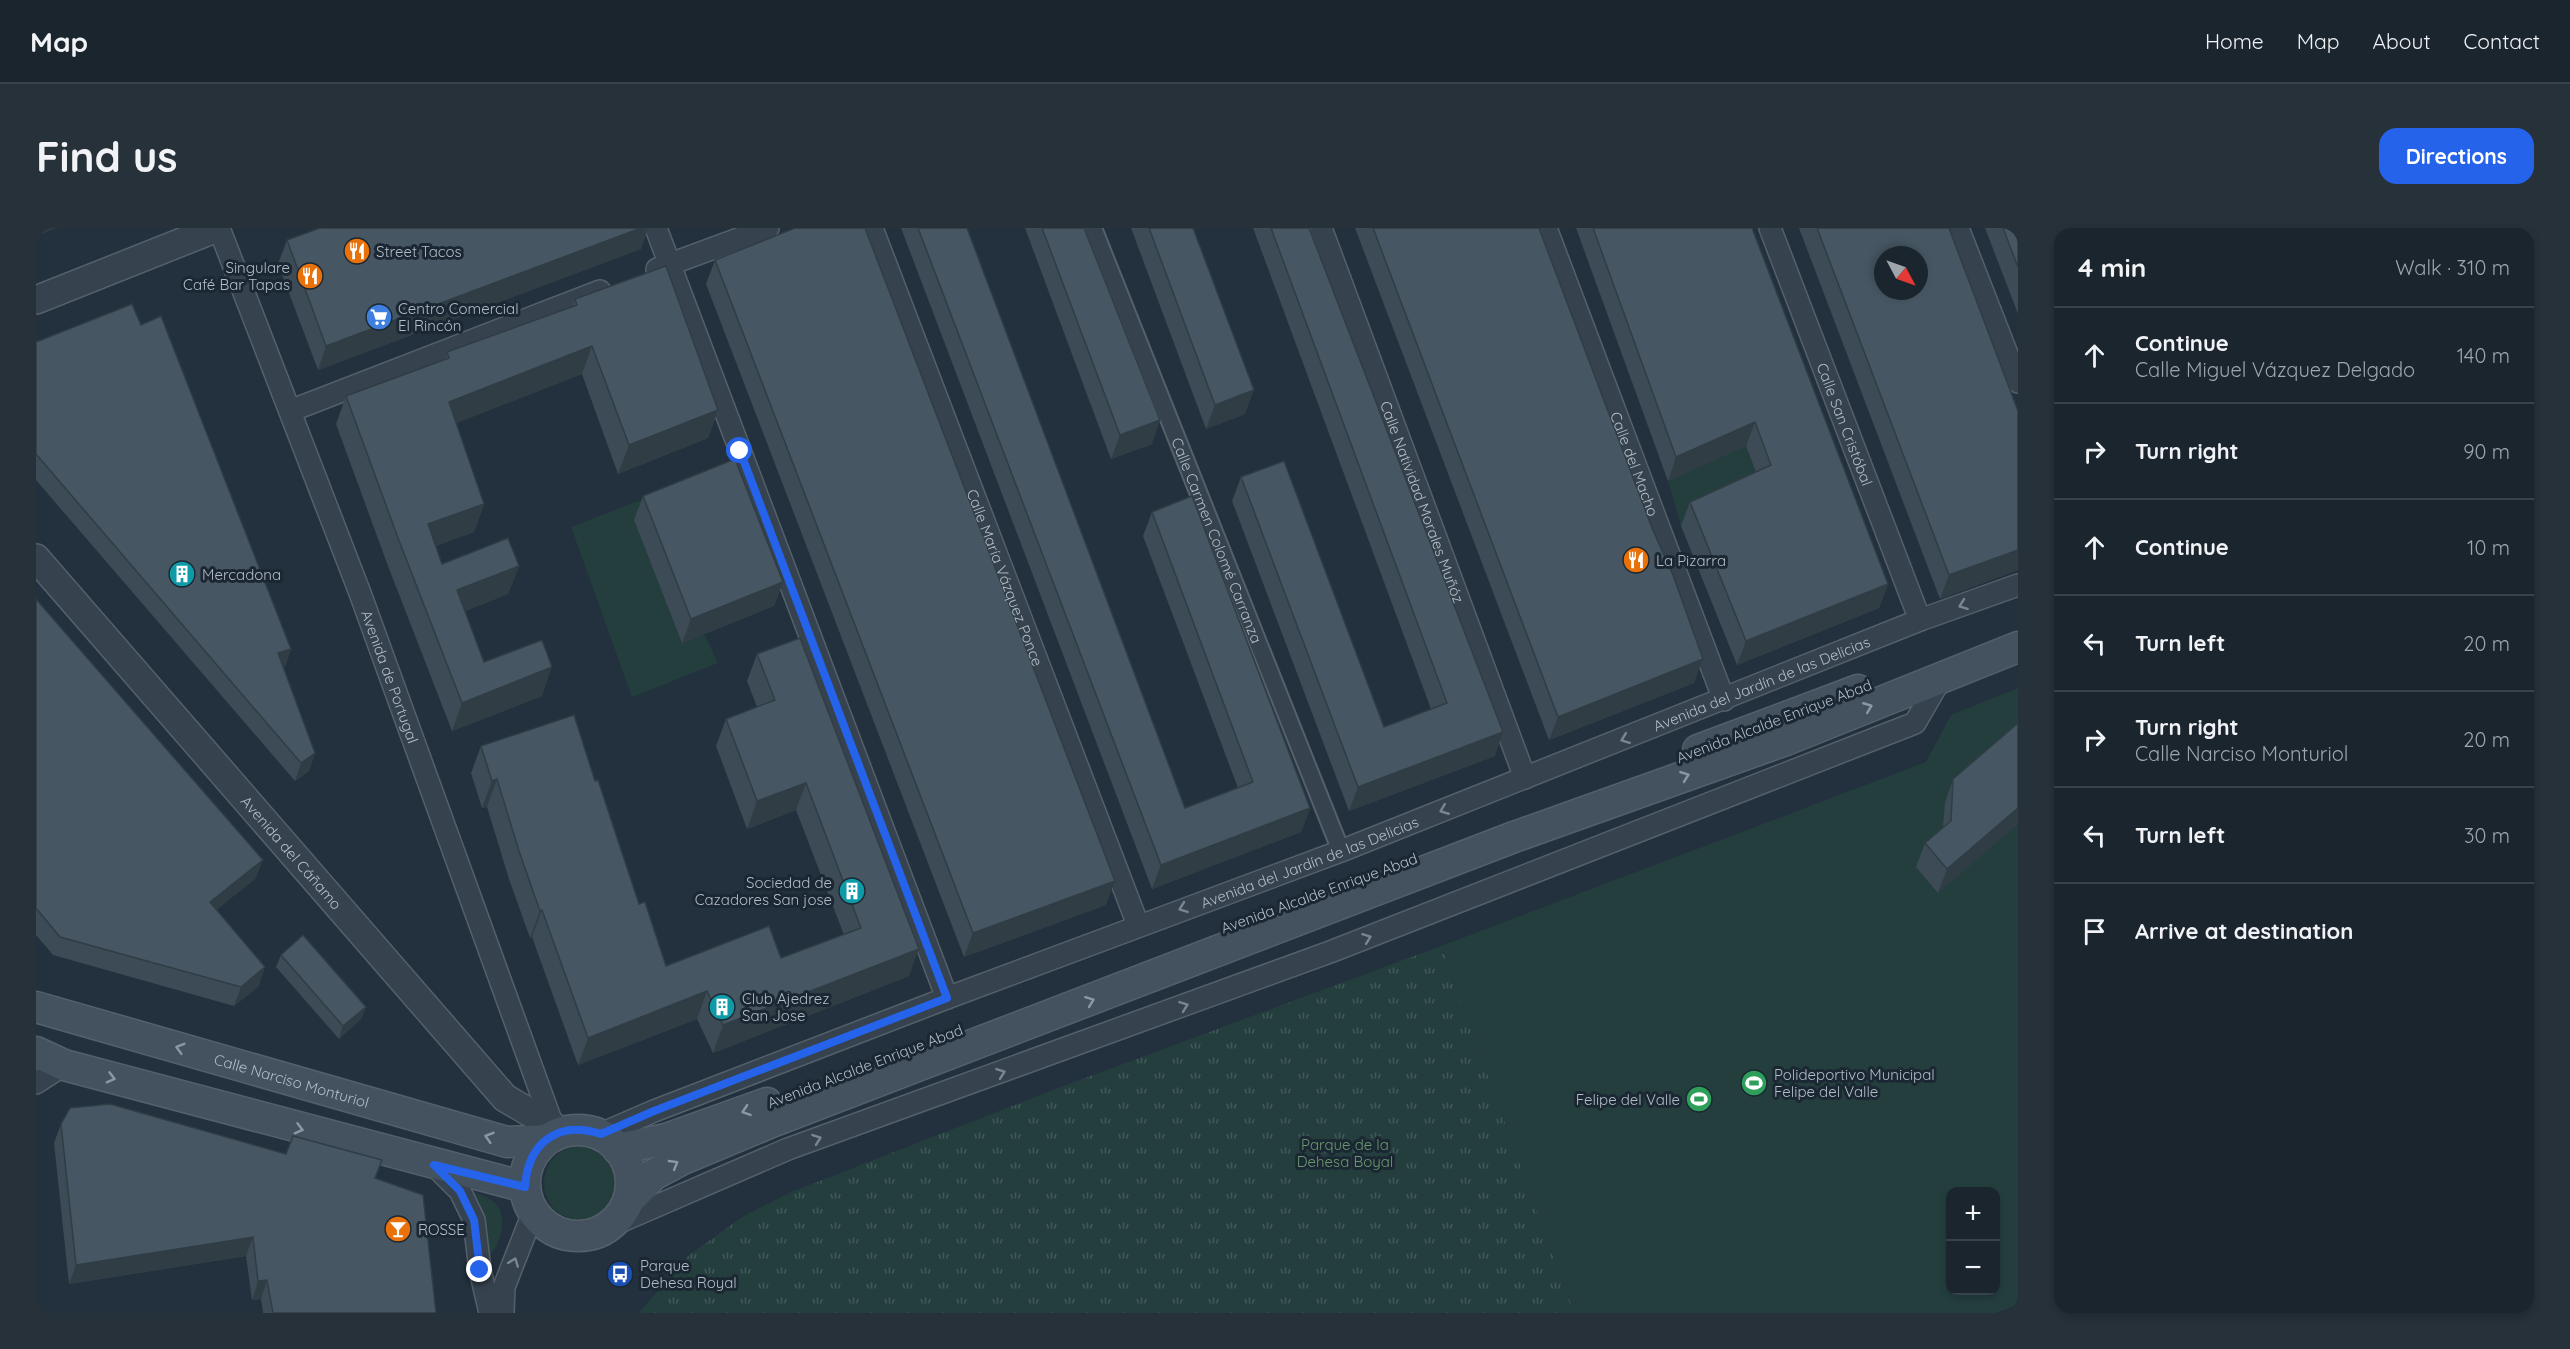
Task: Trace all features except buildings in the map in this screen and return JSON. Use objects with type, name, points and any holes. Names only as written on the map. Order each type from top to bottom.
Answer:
[{"type":"main road","name":"Avenida Alcalde Enrique Abad","points":[[610,1142],[666,1139],[802,1091],[1199,937],[2018,629]]},
{"type":"main road","name":"Avenida Alcalde Enrique Abad","points":[[629,1200],[653,1175],[683,1159],[774,1121],[1514,837],[1786,740],[2018,647]]},
{"type":"main road","name":"Calle Narciso Monturiol","points":[[36,1007],[507,1142],[553,1133]]},
{"type":"main road","points":[[36,1052],[64,1065],[434,1165],[529,1200]]},
{"type":"main road","points":[[572,1130],[587,1130],[610,1142],[629,1168],[631,1184],[629,1200],[620,1215],[608,1227],[593,1234],[576,1236],[560,1233],[545,1225],[529,1200],[526,1169],[534,1152],[553,1133],[572,1130]]},
{"type":"street","points":[[36,300],[218,228]]},
{"type":"street","name":"Avenida de Portugal","points":[[218,228],[364,602],[553,1133]]},
{"type":"street","points":[[656,228],[947,998]]},
{"type":"street","points":[[643,275],[768,228]]},
{"type":"street","name":"Calle María Vázquez Ponce","points":[[872,228],[1138,925]]},
{"type":"street","name":"Calle Carmen Colomé Carranza","points":[[1093,228],[1341,851]]},
{"type":"street","name":"Calle Natividad Morales Muñóz","points":[[1321,228],[1525,778]]},
{"type":"street","name":"Calle del Macho","points":[[1546,228],[1724,700]]},
{"type":"street","name":"Calle San Cristóbal","points":[[1770,228],[1920,620]]},
{"type":"street","points":[[1958,228],[2018,382]]},
{"type":"street","points":[[290,411],[622,283]]},
{"type":"street","name":"Avenida del Cáñamo","points":[[36,558],[505,1098],[553,1133]]},
{"type":"street","name":"Avenida del Jardín de las Delicias","points":[[610,1142],[654,1111],[1138,925],[1341,851],[1920,620],[2018,585]]},
{"type":"street","points":[[608,1227],[788,1149],[1330,952],[1915,723],[1941,678]]},
{"type":"street","points":[[36,1083],[64,1065]]},
{"type":"street","points":[[434,1165],[460,1191],[474,1220],[480,1270],[490,1313]]},
{"type":"street","points":[[503,1313],[504,1287],[529,1200]]},
{"type":"green space","points":[[1746,446],[1763,489],[1681,526],[1668,481]]},
{"type":"green space","points":[[654,495],[634,520],[682,642],[704,634],[718,663],[632,697],[571,527]]},
{"type":"green space","name":"Polideportivo Municipal Felipe del Valle","points":[[2018,688],[2018,1305],[1996,1313],[1574,1313],[1441,946],[1926,762],[1951,715]]},
{"type":"green space","name":"Parque de la Dehesa Boyal","points":[[1441,946],[1574,1313],[639,1313],[689,1255],[744,1216],[789,1193],[1053,1090]]},
{"type":"green space","points":[[581,1146],[602,1152],[612,1162],[618,1183],[612,1204],[602,1214],[581,1220],[560,1214],[550,1204],[544,1183],[550,1162],[560,1152]]},
{"type":"green space","points":[[474,1192],[494,1202],[501,1214],[501,1235],[488,1258],[482,1216]]},
{"type":"place","name":"Street Tacos","points":[[357,251]]},
{"type":"place","name":"Singulare Café Bar Tapas","points":[[310,276]]},
{"type":"place","name":"Centro Comercial El Rincón","points":[[379,317]]},
{"type":"place","name":"La Pizarra","points":[[1636,560]]},
{"type":"place","name":"Mercadona","points":[[182,574]]},
{"type":"place","name":"Sociedad de Cazadores San jose","points":[[852,891]]},
{"type":"place","name":"Club Ajedrez San Jose","points":[[722,1007]]},
{"type":"place","name":"Polideportivo Municipal Felipe del Valle","points":[[1754,1083]]},
{"type":"place","name":"Felipe del Valle","points":[[1699,1099]]},
{"type":"place","name":"ROSSE","points":[[398,1229]]},
{"type":"place","name":"Parque Dehesa Royal","points":[[620,1274]]},
{"type":"route","points":[[480,1270],[474,1220],[460,1191],[434,1165],[525,1187],[526,1169],[534,1152],[546,1140],[558,1133],[587,1130],[601,1134],[654,1111],[947,998],[740,451]]}]
